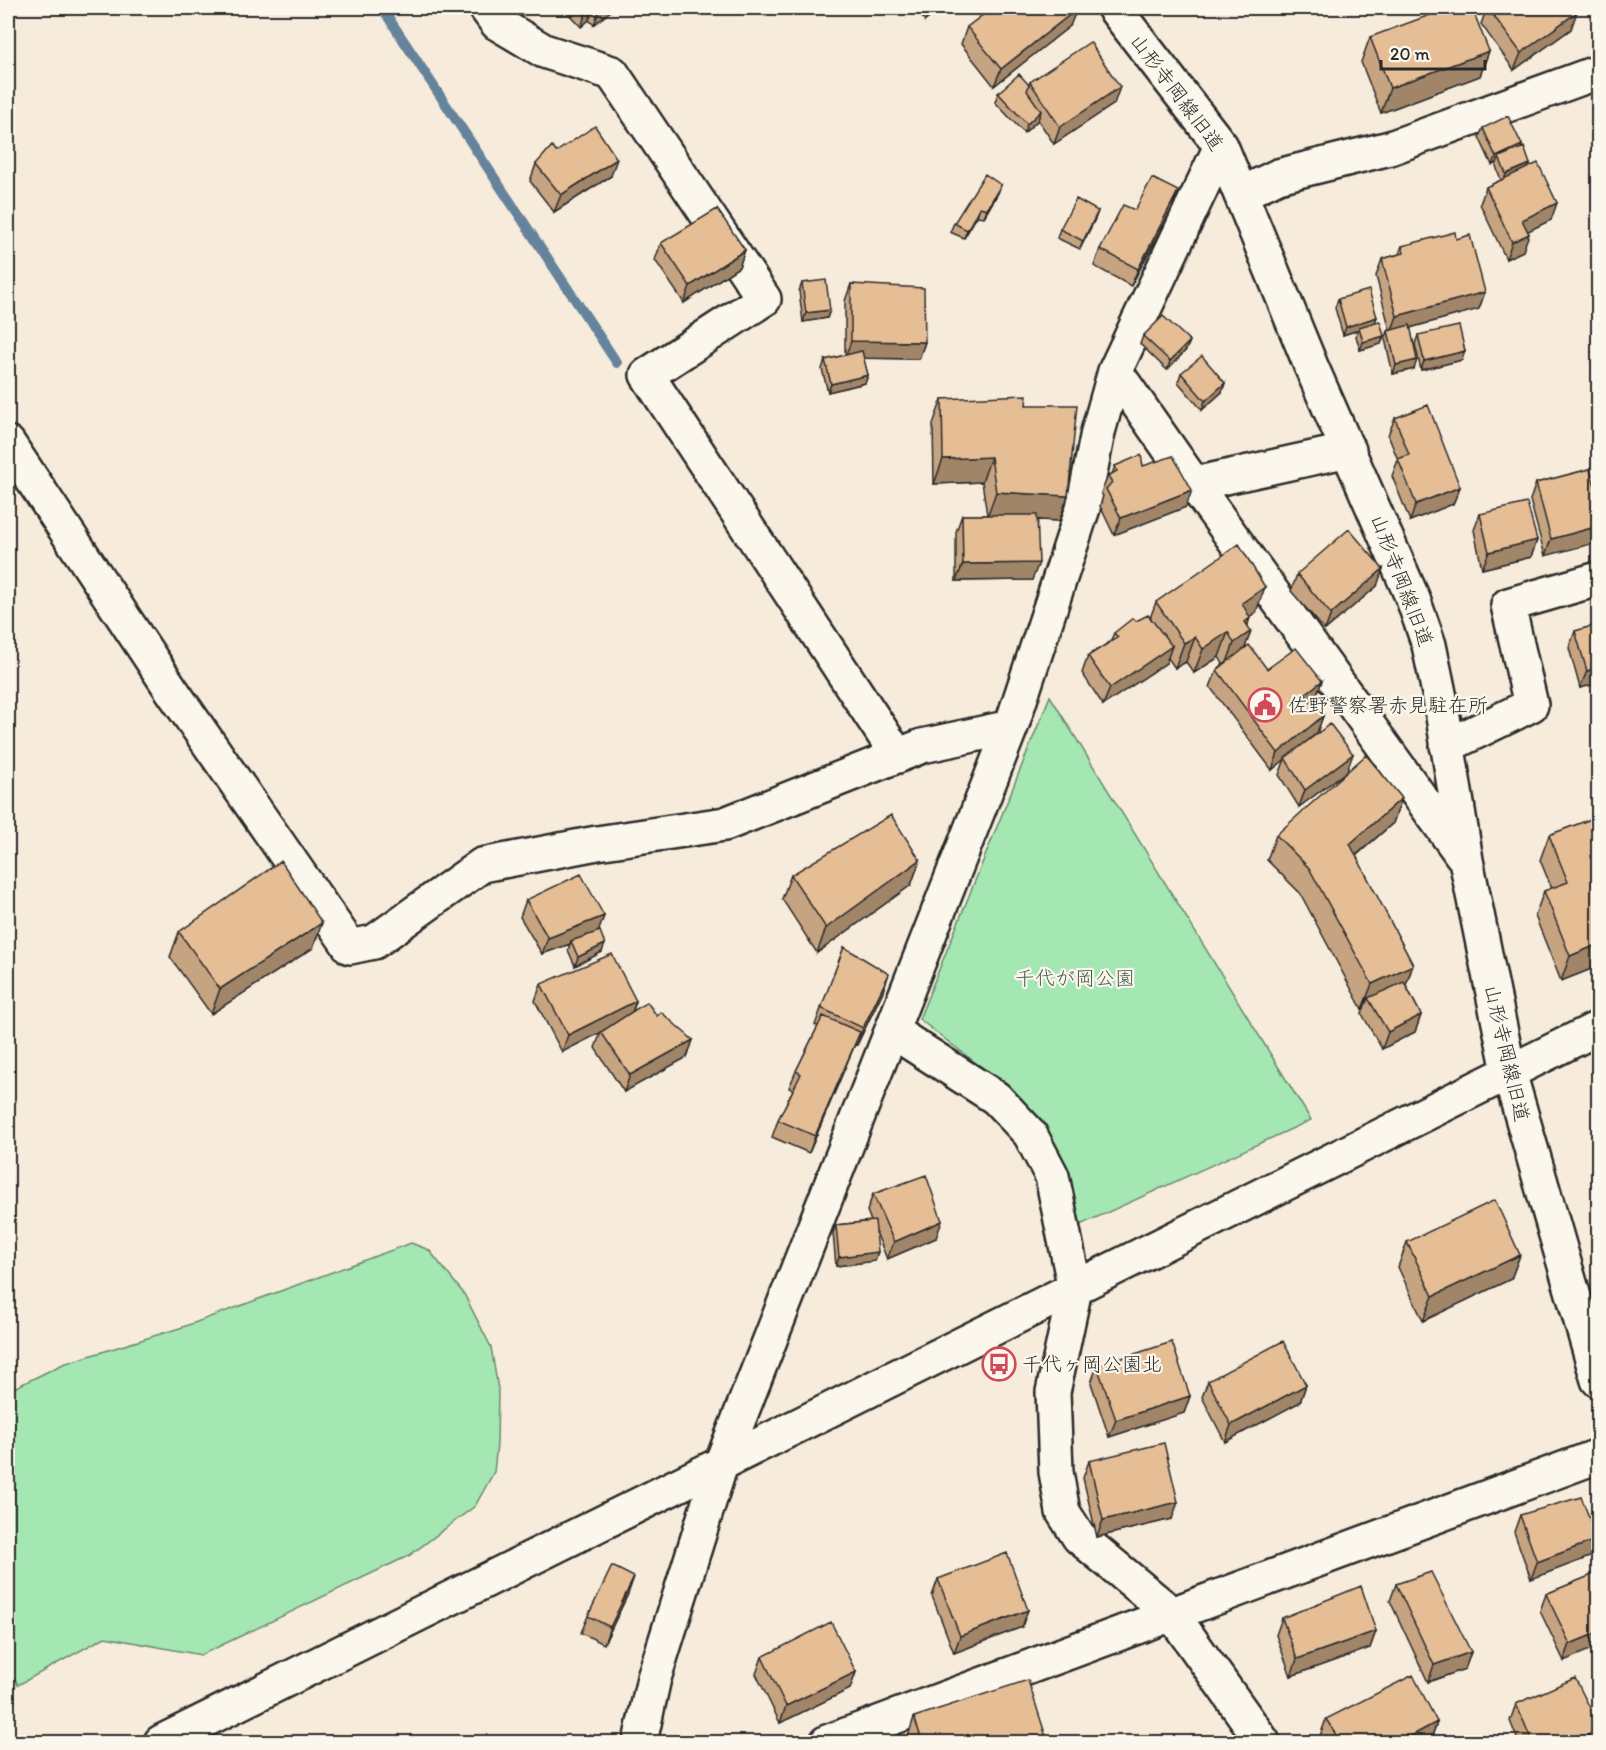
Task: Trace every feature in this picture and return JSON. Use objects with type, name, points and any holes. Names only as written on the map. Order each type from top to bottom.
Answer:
[{"type":"street","points":[[486,8],[497,23],[544,51],[612,73],[764,299],[647,375],[898,756]]},
{"type":"street","name":"山形寺岡線旧道","points":[[1114,8],[1221,146],[1413,599],[1429,645],[1466,860],[1509,1072],[1599,1380]]},
{"type":"street","points":[[1241,194],[1278,176],[1390,148],[1599,72]]},
{"type":"street","points":[[640,1743],[654,1678],[720,1467],[1011,727],[1083,508],[1098,432],[1115,371],[1221,146]]},
{"type":"street","points":[[1115,371],[1466,860]]},
{"type":"street","points":[[8,443],[171,689],[351,947],[374,942],[482,865],[597,843],[725,824],[922,746],[1011,727]]},
{"type":"street","points":[[1194,484],[1349,450]]},
{"type":"street","points":[[1447,746],[1531,705],[1508,605],[1599,579]]},
{"type":"street","points":[[161,1743],[1599,1028]]},
{"type":"street","points":[[892,1031],[996,1098],[1030,1134],[1052,1176],[1075,1289],[1053,1392],[1056,1472],[1063,1512],[1079,1538],[1172,1614],[1263,1743]]},
{"type":"street","points":[[827,1743],[1599,1456]]},
{"type":"green space","name":"千代が岡公園","points":[[1050,696],[1311,1120],[1080,1225],[1055,1145],[1011,1090],[919,1019]]},
{"type":"green space","points":[[411,1243],[429,1250],[464,1294],[491,1347],[498,1389],[497,1444],[494,1472],[475,1506],[410,1555],[201,1655],[105,1637],[18,1685],[8,1665],[8,1391],[63,1364],[183,1327]]},
{"type":"building","points":[[992,8],[1077,9],[1001,69],[967,27]]},
{"type":"building","points":[[1449,8],[1472,8],[1489,51],[1390,88],[1370,37]]},
{"type":"building","points":[[1488,8],[1574,8],[1577,12],[1521,53]]},
{"type":"building","points":[[1090,42],[1120,87],[1060,127],[1030,82]]},
{"type":"building","points":[[1019,74],[1029,85],[1027,91],[1041,111],[1027,124],[998,93]]},
{"type":"building","points":[[1508,116],[1522,145],[1496,157],[1483,128]]},
{"type":"building","points":[[595,126],[617,159],[561,195],[536,164],[552,146],[556,152]]},
{"type":"building","points":[[1524,147],[1530,164],[1506,174],[1499,157]]},
{"type":"building","points":[[1538,163],[1557,203],[1522,220],[1529,234],[1512,242],[1486,187]]},
{"type":"building","points":[[985,174],[1001,185],[987,209],[980,207],[967,230],[954,223]]},
{"type":"building","points":[[1152,178],[1178,191],[1138,269],[1100,249],[1123,205],[1135,210]]},
{"type":"building","points":[[1076,199],[1098,211],[1083,241],[1060,229]]},
{"type":"building","points":[[717,209],[745,250],[690,286],[661,243]]},
{"type":"building","points":[[1455,232],[1456,239],[1470,235],[1485,292],[1397,316],[1382,259],[1404,253],[1402,246]]},
{"type":"building","points":[[826,280],[830,310],[806,313],[802,283]]},
{"type":"building","points":[[851,284],[924,288],[925,342],[851,341]]},
{"type":"building","points":[[1369,290],[1377,317],[1346,327],[1338,299]]},
{"type":"building","points":[[1163,316],[1190,341],[1170,361],[1143,336]]},
{"type":"building","points":[[1380,321],[1384,336],[1363,342],[1359,327]]},
{"type":"building","points":[[1410,325],[1417,360],[1396,365],[1388,331]]},
{"type":"building","points":[[1459,326],[1465,351],[1424,361],[1418,335]]},
{"type":"building","points":[[862,351],[868,375],[831,384],[825,360]]},
{"type":"building","points":[[1202,356],[1225,383],[1205,401],[1181,373]]},
{"type":"building","points":[[1027,395],[1026,405],[1077,405],[1068,496],[996,492],[991,457],[943,459],[942,399]]},
{"type":"building","points":[[1428,405],[1460,487],[1416,504],[1398,459],[1409,455],[1395,418]]},
{"type":"building","points":[[1141,455],[1143,466],[1173,456],[1192,490],[1121,518],[1106,489],[1112,482],[1108,476],[1117,471],[1115,466]]},
{"type":"building","points":[[1590,469],[1599,500],[1599,526],[1551,539],[1536,483]]},
{"type":"building","points":[[1527,503],[1537,540],[1489,552],[1480,514]]},
{"type":"building","points":[[962,515],[1037,515],[1039,563],[963,564]]},
{"type":"building","points":[[1349,529],[1383,569],[1331,614],[1297,574]]},
{"type":"building","points":[[1239,544],[1265,587],[1242,603],[1250,618],[1245,622],[1251,631],[1234,643],[1228,632],[1203,649],[1195,637],[1184,643],[1156,602]]},
{"type":"building","points":[[1148,615],[1172,646],[1110,688],[1088,656],[1118,637],[1114,633],[1133,618],[1136,621]]},
{"type":"building","points":[[1599,624],[1599,667],[1587,671],[1575,631]]},
{"type":"building","points":[[1249,645],[1267,669],[1296,648],[1322,681],[1305,694],[1323,716],[1278,753],[1217,670]]},
{"type":"building","points":[[1330,724],[1353,754],[1305,790],[1285,758]]},
{"type":"building","points":[[1366,755],[1402,798],[1350,844],[1413,965],[1372,984],[1309,868],[1276,835]]},
{"type":"building","points":[[891,815],[920,860],[826,928],[791,875]]},
{"type":"building","points":[[1599,816],[1599,944],[1570,956],[1544,891],[1568,882],[1549,835]]},
{"type":"building","points":[[281,861],[322,923],[220,989],[179,932]]},
{"type":"building","points":[[581,874],[604,916],[548,938],[526,900]]},
{"type":"building","points":[[600,931],[605,944],[578,957],[571,941]]},
{"type":"building","points":[[844,947],[889,974],[863,1028],[821,1008]]},
{"type":"building","points":[[612,954],[636,1001],[568,1035],[541,984]]},
{"type":"building","points":[[1404,982],[1421,1015],[1388,1032],[1368,998]]},
{"type":"building","points":[[647,1002],[657,1016],[661,1012],[693,1040],[630,1075],[601,1032]]},
{"type":"building","points":[[823,1016],[860,1032],[815,1136],[778,1120],[801,1074],[796,1071]]},
{"type":"building","points":[[926,1175],[942,1221],[894,1242],[873,1194]]},
{"type":"building","points":[[1495,1200],[1520,1255],[1433,1296],[1407,1242]]},
{"type":"building","points":[[875,1221],[878,1252],[839,1257],[836,1225]]},
{"type":"building","points":[[1283,1341],[1306,1385],[1231,1425],[1208,1381]]},
{"type":"building","points":[[1172,1342],[1190,1396],[1116,1420],[1097,1366]]},
{"type":"building","points":[[1164,1443],[1178,1502],[1103,1520],[1089,1461]]},
{"type":"building","points":[[1581,1497],[1598,1539],[1537,1562],[1520,1515]]},
{"type":"building","points":[[1007,1553],[1028,1610],[960,1636],[938,1579]]},
{"type":"building","points":[[612,1566],[634,1577],[610,1627],[588,1616]]},
{"type":"building","points":[[1431,1572],[1471,1652],[1434,1665],[1396,1584]]},
{"type":"building","points":[[1599,1572],[1599,1632],[1570,1644],[1546,1594]]},
{"type":"building","points":[[1361,1586],[1376,1631],[1297,1659],[1282,1618]]},
{"type":"building","points":[[831,1622],[856,1672],[786,1706],[762,1657]]},
{"type":"building","points":[[1413,1675],[1437,1722],[1398,1743],[1341,1743],[1326,1719]]},
{"type":"building","points":[[1575,1678],[1599,1729],[1574,1743],[1533,1743],[1516,1704]]},
{"type":"building","points":[[1028,1680],[1048,1743],[923,1743],[914,1717]]},
{"type":"waterway","points":[[382,8],[617,363]]},
{"type":"place","name":"佐野警察署赤見駐在所","points":[[1265,705]]},
{"type":"place","name":"千代ヶ岡公園北","points":[[999,1364]]}]
